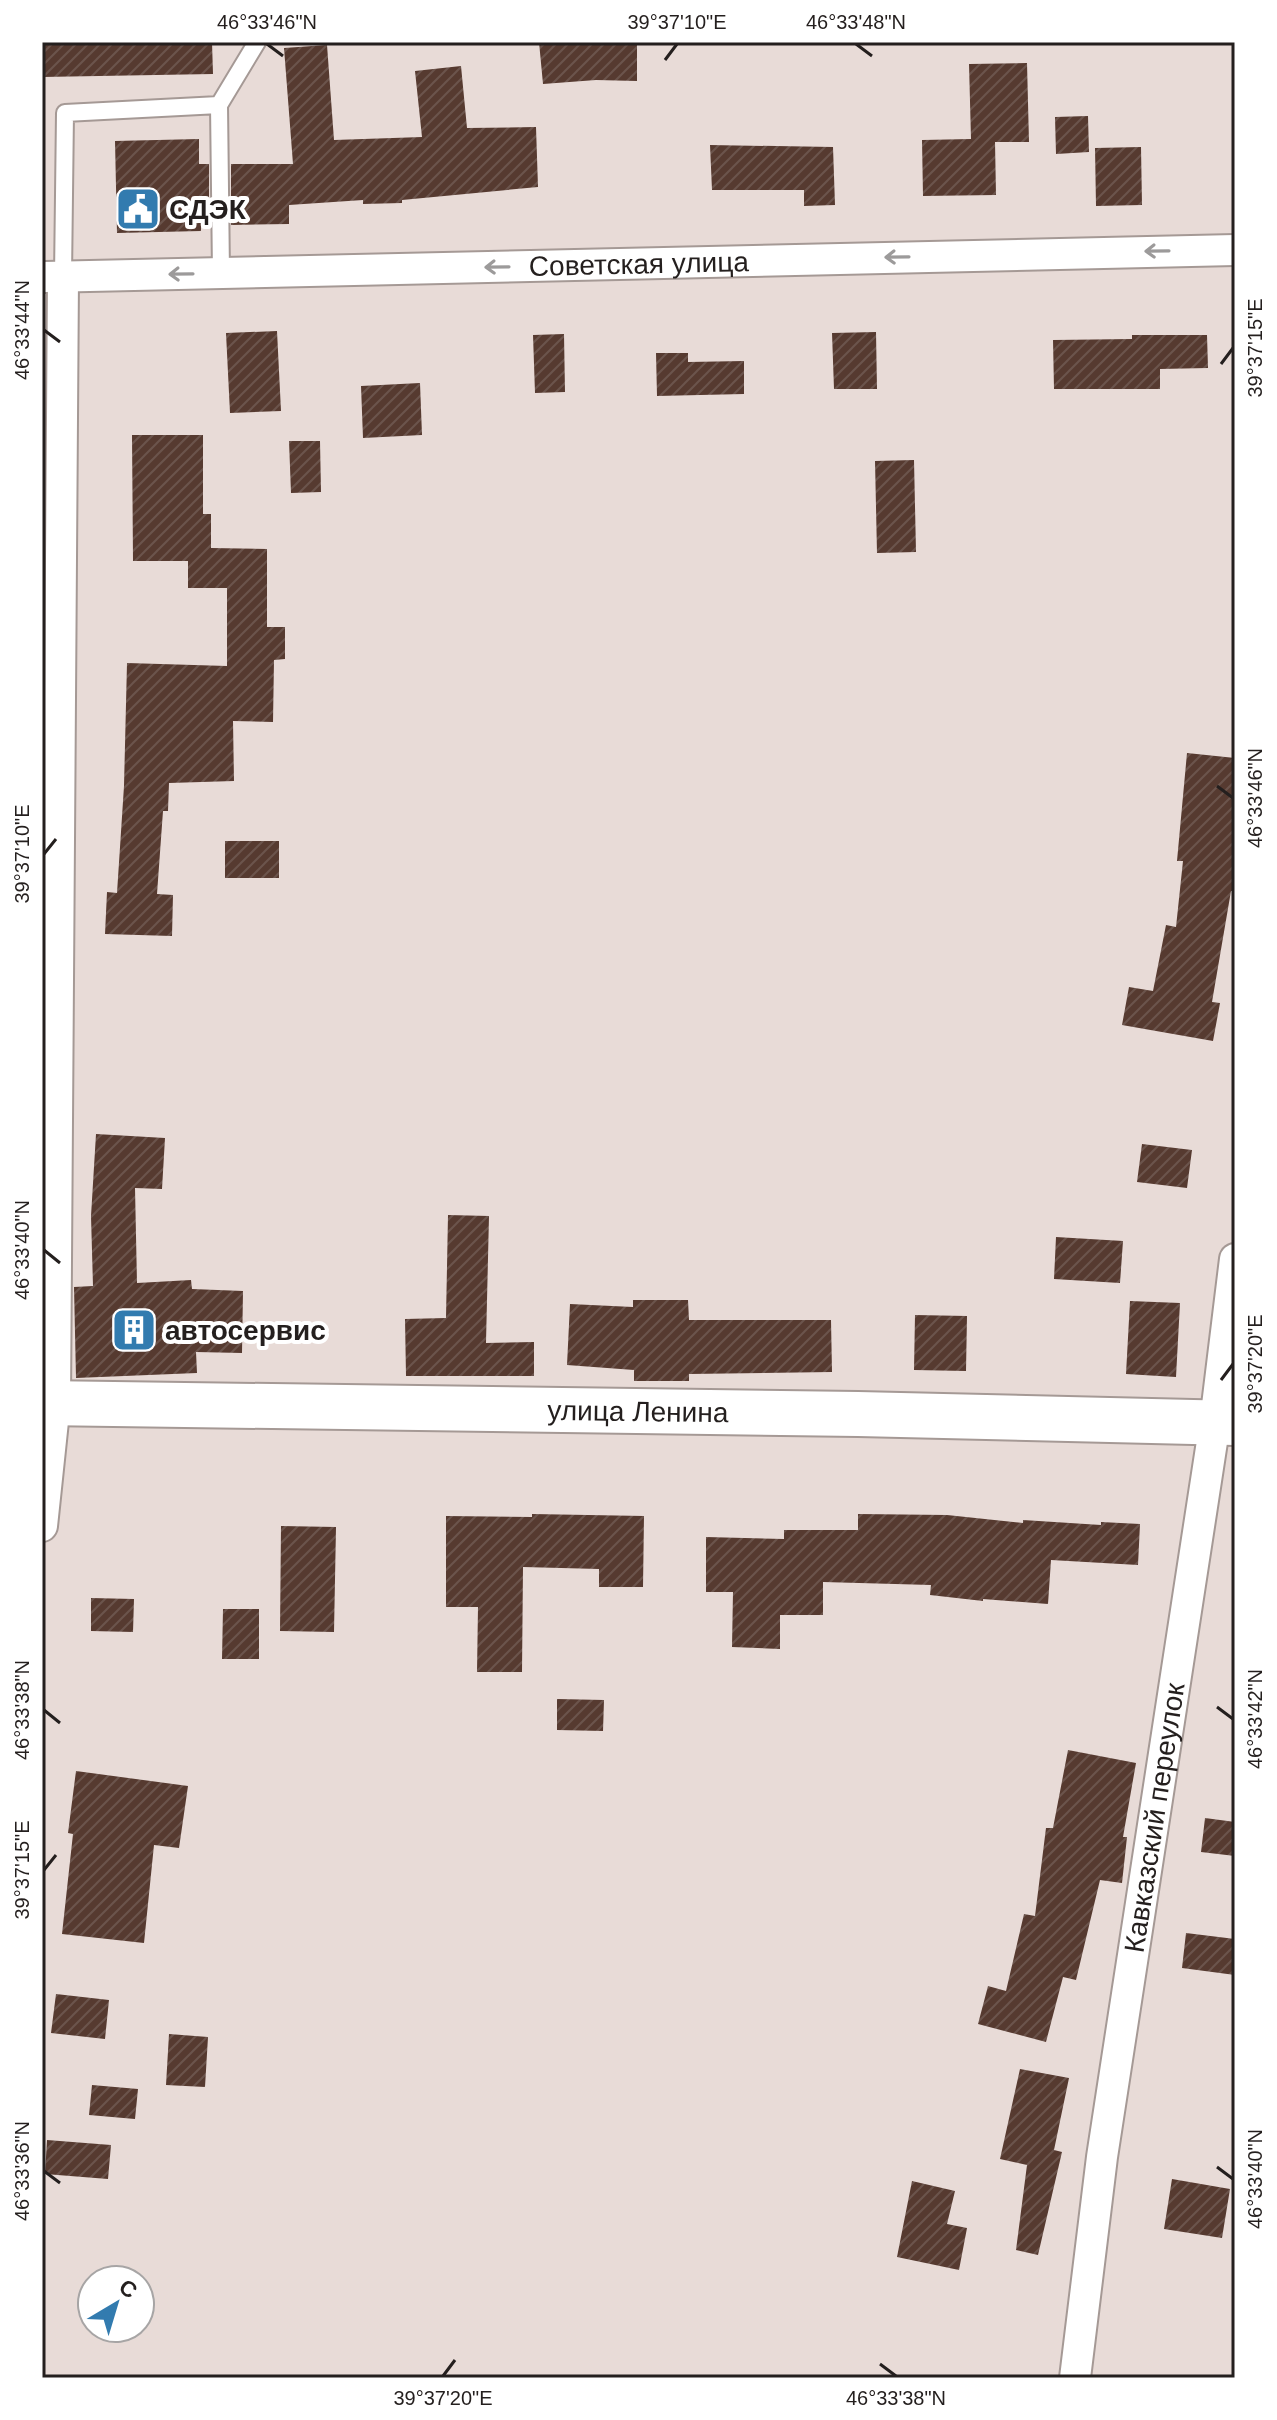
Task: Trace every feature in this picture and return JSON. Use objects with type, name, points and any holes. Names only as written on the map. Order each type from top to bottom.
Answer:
[{"type":"street","name":"Советская улица","points":[[52,277],[1235,250]]},
{"type":"street","points":[[42,1526],[49,1402],[52,277]]},
{"type":"street","name":"Кавказский переулок","points":[[1075,2378],[1102,2157],[1225,1423],[1235,1259]]},
{"type":"street","name":"улица Ленина","points":[[49,1402],[827,1413],[1225,1423]]},
{"type":"lane","points":[[221,273],[219,105],[257,42]]},
{"type":"lane","points":[[52,277],[65,113],[219,105]]},
{"type":"building","points":[[42,42],[212,42],[213,74],[42,77]]},
{"type":"building","points":[[539,42],[637,42],[637,81],[543,84]]},
{"type":"building","points":[[327,45],[334,140],[422,137],[415,71],[461,66],[467,128],[536,127],[538,187],[402,200],[402,203],[363,204],[363,200],[289,205],[289,224],[231,225],[231,164],[293,164],[284,48]]},
{"type":"building","points":[[1027,63],[1029,142],[995,142],[996,195],[923,196],[922,140],[971,139],[969,64]]},
{"type":"building","points":[[1088,116],[1089,152],[1056,154],[1055,117]]},
{"type":"building","points":[[199,139],[199,164],[209,164],[209,226],[201,226],[201,231],[117,233],[115,141]]},
{"type":"building","points":[[710,145],[833,147],[835,205],[804,206],[804,190],[712,190]]},
{"type":"building","points":[[1141,147],[1142,205],[1096,206],[1095,148]]},
{"type":"building","points":[[277,331],[281,411],[230,413],[226,333]]},
{"type":"building","points":[[876,332],[877,389],[834,389],[832,333]]},
{"type":"building","points":[[564,334],[565,392],[535,393],[533,335]]},
{"type":"building","points":[[1132,335],[1207,335],[1208,368],[1160,369],[1160,389],[1054,389],[1053,340],[1132,339]]},
{"type":"building","points":[[656,353],[688,353],[688,362],[744,361],[744,394],[657,396]]},
{"type":"building","points":[[420,383],[422,435],[363,438],[361,386]]},
{"type":"building","points":[[132,435],[203,435],[203,514],[211,514],[211,548],[267,549],[267,627],[285,627],[285,659],[274,660],[273,722],[233,721],[234,781],[169,783],[168,811],[163,811],[157,894],[173,895],[172,936],[105,934],[107,892],[117,893],[127,663],[227,666],[227,588],[188,588],[188,561],[133,561]]},
{"type":"building","points":[[289,441],[320,441],[321,492],[291,493]]},
{"type":"building","points":[[914,460],[916,552],[877,553],[875,461]]},
{"type":"building","points":[[1187,753],[1235,758],[1235,891],[1231,891],[1212,1002],[1220,1003],[1213,1041],[1122,1025],[1129,987],[1153,991],[1166,925],[1176,927],[1183,861],[1177,861]]},
{"type":"building","points":[[225,841],[279,841],[279,878],[225,878]]},
{"type":"building","points":[[96,1134],[165,1138],[162,1189],[135,1188],[137,1283],[191,1280],[192,1289],[243,1291],[242,1353],[196,1352],[197,1373],[76,1378],[74,1287],[93,1286],[91,1216]]},
{"type":"building","points":[[1142,1144],[1192,1150],[1187,1188],[1137,1182]]},
{"type":"building","points":[[448,1215],[489,1216],[486,1343],[534,1342],[534,1376],[406,1376],[405,1319],[446,1318]]},
{"type":"building","points":[[1056,1237],[1123,1241],[1120,1283],[1054,1279]]},
{"type":"building","points":[[633,1300],[688,1300],[689,1320],[831,1320],[832,1372],[689,1374],[689,1381],[634,1381],[634,1370],[567,1365],[570,1304],[633,1307]]},
{"type":"building","points":[[1130,1301],[1180,1303],[1176,1377],[1126,1374]]},
{"type":"building","points":[[915,1315],[967,1316],[966,1371],[914,1370]]},
{"type":"building","points":[[532,1514],[644,1516],[643,1587],[599,1587],[599,1569],[523,1567],[522,1672],[477,1672],[478,1607],[446,1607],[446,1516],[532,1517]]},
{"type":"building","points":[[858,1514],[947,1515],[1023,1523],[1023,1520],[1140,1524],[1138,1565],[1051,1560],[1048,1604],[930,1595],[931,1585],[823,1582],[823,1615],[780,1615],[780,1649],[732,1647],[733,1592],[706,1592],[706,1537],[784,1539],[784,1530],[858,1530]]},
{"type":"building","points":[[281,1526],[336,1527],[334,1632],[280,1631]]},
{"type":"building","points":[[91,1598],[134,1599],[133,1632],[91,1631]]},
{"type":"building","points":[[223,1609],[259,1609],[259,1659],[222,1659]]},
{"type":"building","points":[[557,1699],[604,1700],[603,1731],[557,1730]]},
{"type":"building","points":[[1068,1750],[1136,1763],[1123,1837],[1127,1837],[1122,1883],[1100,1880],[1076,1980],[1063,1977],[1046,2042],[978,2024],[988,1986],[1006,1991],[1024,1914],[1035,1916],[1046,1828],[1053,1828]]},
{"type":"building","points":[[76,1771],[188,1786],[179,1848],[154,1845],[144,1943],[62,1934],[73,1834],[68,1833]]},
{"type":"building","points":[[1205,1818],[1235,1822],[1235,1856],[1201,1852]]},
{"type":"building","points":[[1186,1933],[1235,1939],[1235,1975],[1182,1968]]},
{"type":"building","points":[[56,1994],[109,2000],[105,2039],[51,2033]]},
{"type":"building","points":[[169,2034],[208,2037],[205,2087],[166,2085]]},
{"type":"building","points":[[1020,2069],[1069,2078],[1054,2150],[1062,2152],[1038,2255],[1016,2250],[1027,2165],[1000,2159]]},
{"type":"building","points":[[92,2085],[138,2089],[135,2119],[89,2115]]},
{"type":"building","points":[[47,2140],[111,2145],[108,2179],[45,2174]]},
{"type":"building","points":[[1172,2179],[1230,2189],[1222,2238],[1164,2229]]},
{"type":"building","points":[[912,2181],[955,2191],[947,2224],[967,2228],[959,2270],[897,2257]]},
{"type":"place","name":"СДЭК","points":[[138,209]]},
{"type":"place","name":"автосервис","points":[[134,1330]]}]
